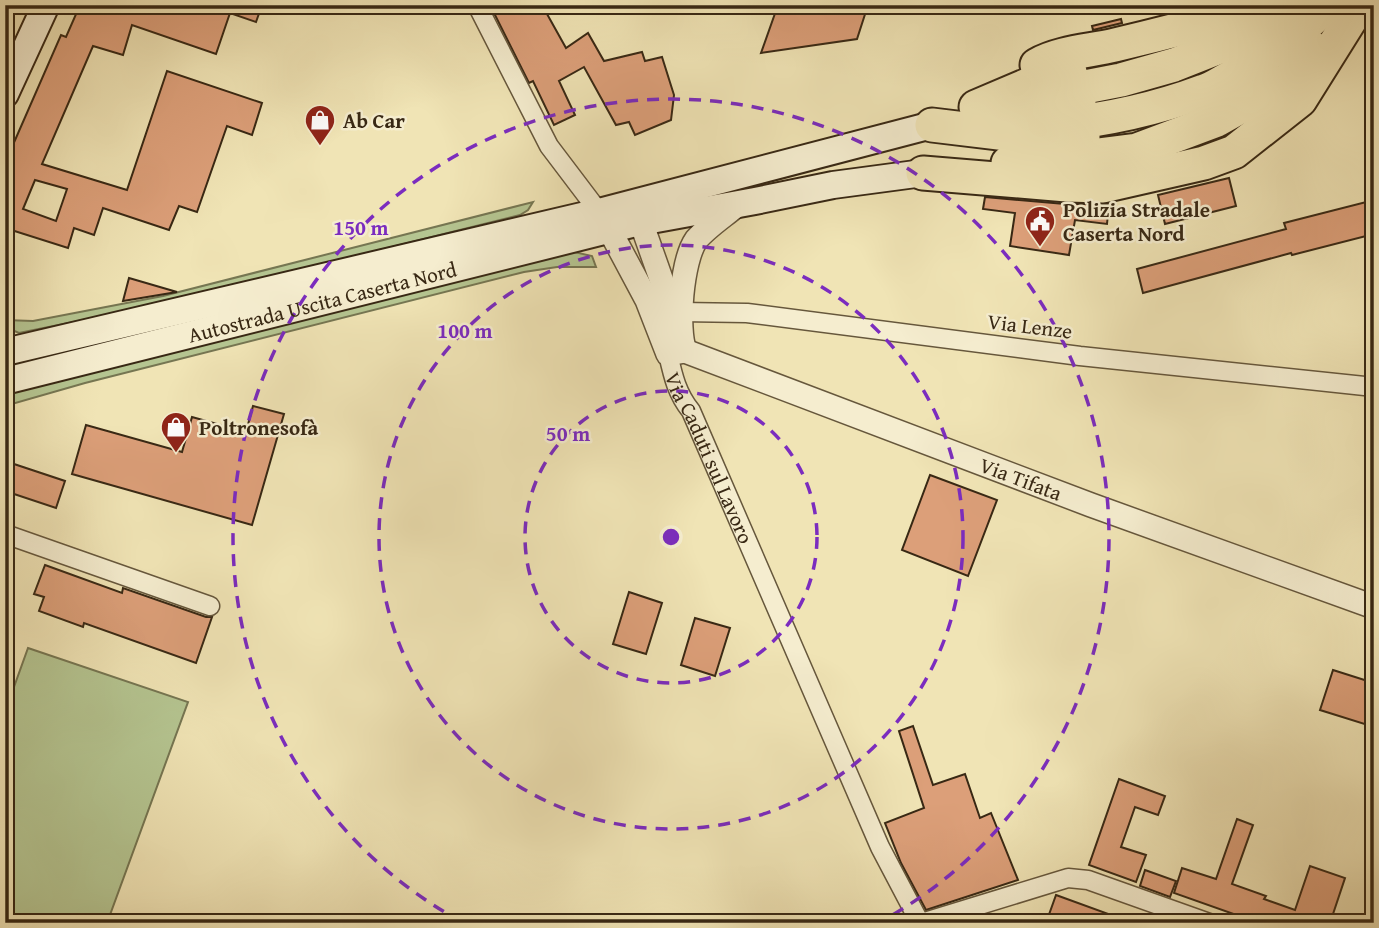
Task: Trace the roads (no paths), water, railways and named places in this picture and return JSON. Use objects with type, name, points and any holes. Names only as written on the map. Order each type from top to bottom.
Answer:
[{"type":"highway","points":[[932,125],[1047,41],[1212,5]]},
{"type":"highway","points":[[932,125],[1048,58],[1113,46],[1266,5]]},
{"type":"highway","points":[[932,125],[1049,76],[1118,62],[1260,20],[1282,5]]},
{"type":"highway","points":[[932,125],[1052,93],[1121,80],[1174,65],[1270,27],[1301,5]]},
{"type":"highway","points":[[932,125],[1125,96],[1208,73],[1279,32],[1313,5]]},
{"type":"highway","points":[[932,125],[1056,140],[1133,132],[1214,101],[1291,51],[1344,7]]},
{"type":"highway","points":[[923,173],[1051,161],[1137,149],[1217,120],[1289,79],[1344,7]]},
{"type":"main road","points":[[5,94],[46,5]]},
{"type":"main road","name":"Autostrada Uscita Caserta Nord","points":[[5,381],[624,222],[738,175],[932,125]]},
{"type":"main road","name":"Autostrada Uscita Caserta Nord","points":[[13,348],[624,222],[737,205],[833,185],[923,173]]},
{"type":"street","name":"Via Caduti sul Lavoro","points":[[477,5],[549,146],[624,222],[656,296],[679,338],[673,380],[682,400],[691,411],[880,847],[920,923]]},
{"type":"street","name":"Autostrada Uscita Caserta Nord","points":[[679,338],[687,261],[696,241],[737,205]]},
{"type":"street","points":[[624,222],[656,296]]},
{"type":"street","name":"Via Lenze","points":[[679,338],[747,313],[1080,356],[1374,387]]},
{"type":"street","name":"Via Tifata","points":[[679,338],[1091,505],[1374,607]]},
{"type":"street","points":[[5,534],[211,606]]},
{"type":"street","points":[[920,923],[1068,878],[1088,880],[1209,923]]},
{"type":"place","name":"Ab Car","points":[[320,147]]},
{"type":"place","name":"Polizia Stradale Caserta Nord","points":[[1040,248]]},
{"type":"place","name":"Poltronesofà","points":[[176,454]]}]
